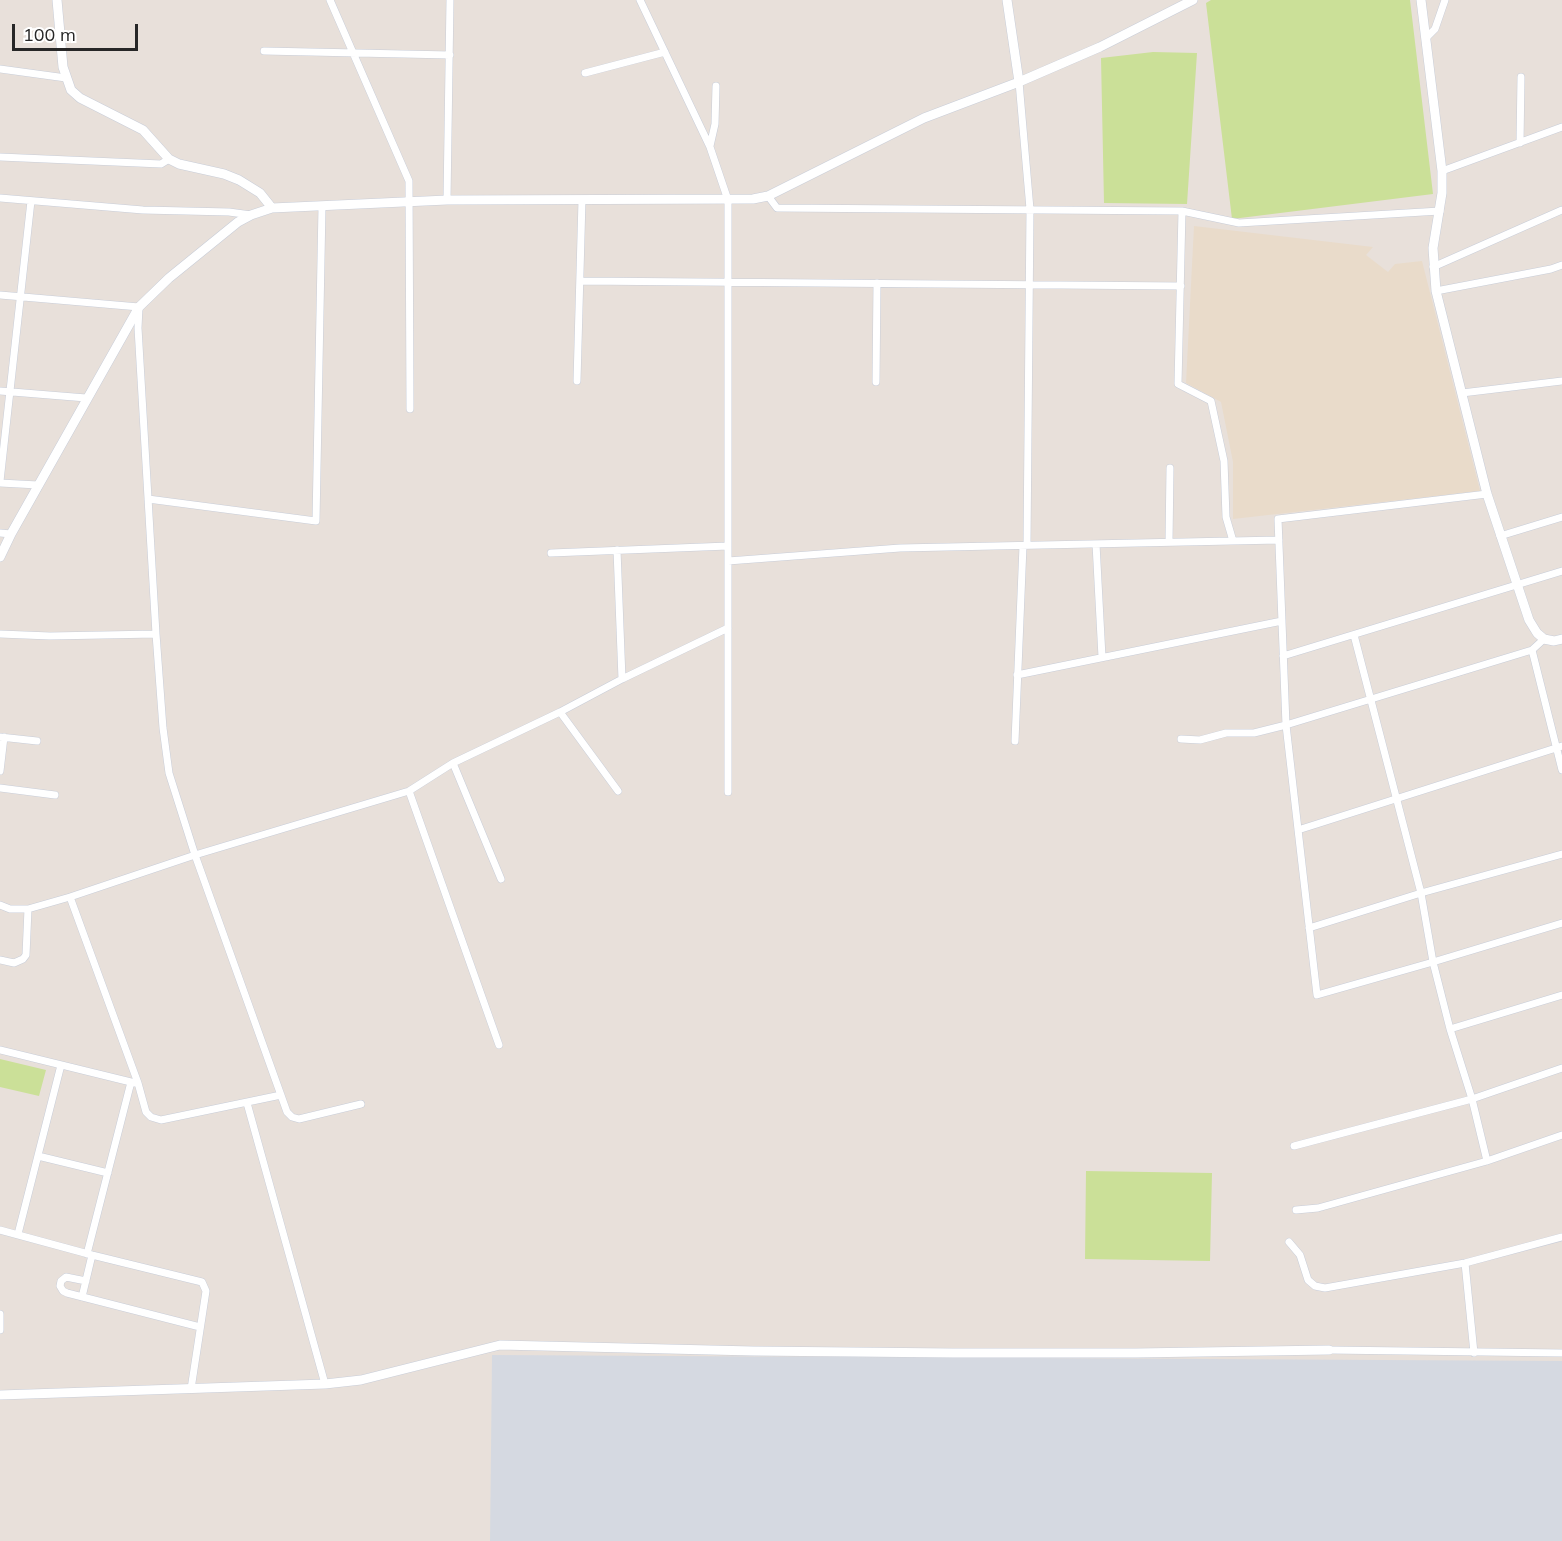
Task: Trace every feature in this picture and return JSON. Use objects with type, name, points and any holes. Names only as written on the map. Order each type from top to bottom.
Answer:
[{"type":"street","points":[[57,0],[63,67],[71,90],[80,98],[143,130],[169,159],[179,164],[224,174],[239,180],[260,193],[272,208]]},
{"type":"street","points":[[330,0],[409,181],[410,409]]},
{"type":"street","points":[[447,200],[450,0]]},
{"type":"street","points":[[640,0],[710,147],[728,200],[728,792]]},
{"type":"street","points":[[1006,0],[1018,82],[1030,209],[1025,545],[1015,741]]},
{"type":"street","points":[[0,557],[139,307],[186,264],[238,222],[251,215],[272,208],[447,200],[753,199],[768,195],[924,118],[1018,82],[1109,43],[1193,0]]},
{"type":"street","points":[[1421,0],[1442,171],[1440,211],[1434,235],[1433,267],[1436,291],[1487,494],[1529,620],[1544,639],[1554,641],[1562,639]]},
{"type":"street","points":[[1426,38],[1435,29],[1445,0]]},
{"type":"street","points":[[264,51],[450,55]]},
{"type":"street","points":[[585,73],[665,52]]},
{"type":"street","points":[[0,69],[66,78]]},
{"type":"street","points":[[1520,143],[1521,77]]},
{"type":"street","points":[[710,147],[715,124],[716,86]]},
{"type":"street","points":[[1442,171],[1562,127]]},
{"type":"street","points":[[0,157],[161,164],[169,159]]},
{"type":"street","points":[[768,195],[777,208],[1182,211],[1239,223],[1440,211]]},
{"type":"street","points":[[0,198],[143,210],[229,212],[251,215]]},
{"type":"street","points":[[577,381],[582,200]]},
{"type":"street","points":[[31,201],[0,482],[38,485]]},
{"type":"street","points":[[148,499],[316,520],[322,207]]},
{"type":"street","points":[[1433,267],[1562,210]]},
{"type":"street","points":[[1182,211],[1178,384],[1211,401],[1224,461],[1226,517],[1233,541]]},
{"type":"street","points":[[1436,291],[1551,269],[1562,264]]},
{"type":"street","points":[[1551,269],[1562,270]]},
{"type":"street","points":[[580,281],[1181,286]]},
{"type":"street","points":[[876,382],[877,283]]},
{"type":"street","points":[[0,295],[139,307]]},
{"type":"street","points":[[139,307],[138,328],[156,634],[163,728],[170,773],[195,855],[287,1112],[295,1119],[361,1104]]},
{"type":"street","points":[[1462,393],[1562,381]]},
{"type":"street","points":[[0,391],[86,399]]},
{"type":"street","points":[[1169,542],[1170,468]]},
{"type":"street","points":[[1487,494],[1278,519],[1286,725],[1317,995],[1562,923]]},
{"type":"street","points":[[1500,536],[1562,517]]},
{"type":"street","points":[[0,533],[11,534]]},
{"type":"street","points":[[728,561],[900,548],[1279,540]]},
{"type":"street","points":[[1096,544],[1102,657]]},
{"type":"street","points":[[551,553],[728,546]]},
{"type":"street","points":[[617,550],[622,679]]},
{"type":"street","points":[[1283,656],[1562,571]]},
{"type":"street","points":[[1017,675],[1282,621]]},
{"type":"street","points":[[0,905],[10,909],[28,909],[409,790],[453,764],[728,628]]},
{"type":"street","points":[[0,634],[50,636],[156,634]]},
{"type":"street","points":[[1354,635],[1421,893],[1433,962],[1487,1161]]},
{"type":"street","points":[[1181,739],[1200,740],[1226,733],[1254,733],[1286,725],[1532,650],[1544,639]]},
{"type":"street","points":[[1532,650],[1559,747],[1562,770]]},
{"type":"street","points":[[560,712],[618,791]]},
{"type":"street","points":[[0,771],[2,737],[37,741]]},
{"type":"street","points":[[1298,830],[1559,747]]},
{"type":"street","points":[[453,764],[501,879]]},
{"type":"street","points":[[0,788],[55,795]]},
{"type":"street","points":[[409,790],[499,1046]]},
{"type":"street","points":[[1309,928],[1421,893],[1562,854]]},
{"type":"street","points":[[70,897],[146,1112],[151,1117],[158,1120],[281,1095]]},
{"type":"street","points":[[0,960],[14,963],[26,955],[28,909]]},
{"type":"street","points":[[1450,1029],[1562,995]]},
{"type":"street","points":[[0,1050],[135,1082]]},
{"type":"street","points":[[18,1234],[61,1065]]},
{"type":"street","points":[[1294,1146],[1472,1099],[1562,1068]]},
{"type":"street","points":[[82,1297],[108,1173],[135,1082]]},
{"type":"street","points":[[247,1103],[325,1384]]},
{"type":"street","points":[[1296,1210],[1318,1208],[1487,1161],[1562,1135]]},
{"type":"street","points":[[38,1156],[108,1173]]},
{"type":"street","points":[[0,1230],[202,1282],[206,1292],[191,1389]]},
{"type":"street","points":[[1289,1242],[1300,1255],[1308,1280],[1320,1287],[1357,1283],[1465,1263],[1562,1237]]},
{"type":"street","points":[[1465,1263],[1474,1353]]},
{"type":"street","points":[[86,1281],[68,1277],[62,1279],[60,1283],[65,1292],[200,1327]]},
{"type":"street","points":[[0,1314],[0,1330]]},
{"type":"street","points":[[0,1395],[325,1384],[369,1378],[500,1345],[941,1353],[1329,1350],[1562,1353]]},
{"type":"shaded area","points":[[1194,226],[1373,247],[1366,255],[1388,272],[1395,264],[1422,261],[1480,491],[1233,519],[1233,462],[1221,402],[1186,383]]},
{"type":"shaded area","points":[[492,1355],[1562,1361],[1562,1541],[490,1541]]},
{"type":"green space","points":[[1211,0],[1410,0],[1433,194],[1232,219],[1206,3]]},
{"type":"green space","points":[[1153,52],[1197,53],[1187,204],[1104,203],[1101,58]]},
{"type":"green space","points":[[0,1059],[46,1070],[39,1096],[0,1087]]},
{"type":"green space","points":[[1086,1171],[1212,1173],[1210,1261],[1085,1259]]}]
